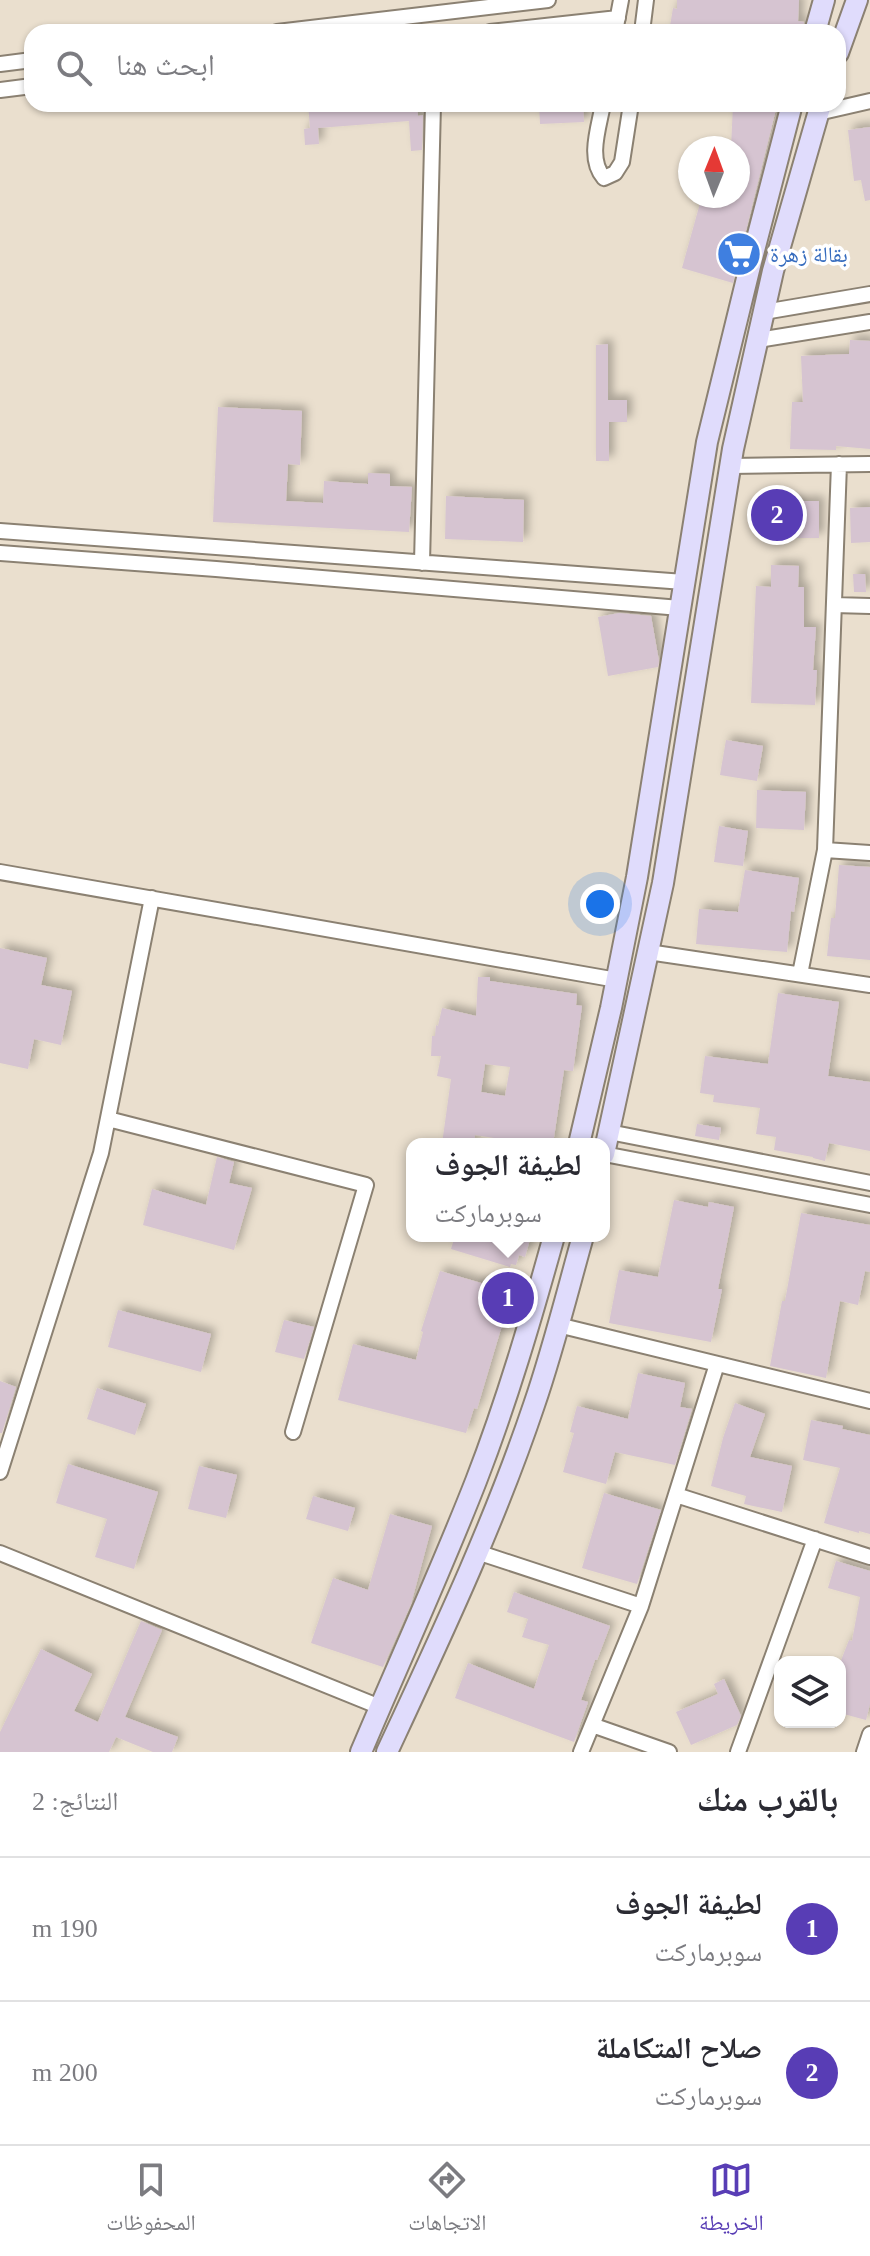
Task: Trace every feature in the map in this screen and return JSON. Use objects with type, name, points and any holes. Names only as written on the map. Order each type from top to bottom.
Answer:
[{"type":"street","points":[[326,24],[431,7],[548,0]]},
{"type":"street","points":[[616,24],[621,0]]},
{"type":"street","points":[[643,24],[646,0]]},
{"type":"street","points":[[817,24],[824,0]]},
{"type":"street","points":[[846,31],[857,0]]},
{"type":"street","points":[[0,64],[24,61]]},
{"type":"street","points":[[0,90],[24,87]]},
{"type":"street","points":[[846,104],[870,101]]},
{"type":"street","points":[[422,563],[433,112]]},
{"type":"street","points":[[602,112],[594,156],[597,169],[604,178],[615,173],[622,162],[630,112]]},
{"type":"street","points":[[580,1138],[637,877],[707,442],[790,112]]},
{"type":"street","points":[[608,1138],[663,883],[730,466],[773,271],[818,112]]},
{"type":"street","points":[[764,312],[870,294]]},
{"type":"street","points":[[758,340],[870,322]]},
{"type":"street","points":[[800,974],[825,850],[839,464]]},
{"type":"street","points":[[730,466],[870,464]]},
{"type":"street","points":[[0,531],[684,582]]},
{"type":"street","points":[[0,553],[680,608]]},
{"type":"street","points":[[834,605],[870,606]]},
{"type":"street","points":[[825,850],[870,853]]},
{"type":"street","points":[[0,872],[617,980]]},
{"type":"street","points":[[0,1472],[101,1153],[152,898]]},
{"type":"street","points":[[648,952],[870,985]]},
{"type":"street","points":[[108,1119],[366,1185],[293,1432]]},
{"type":"street","points":[[609,1132],[870,1183]]},
{"type":"street","points":[[610,1155],[870,1205]]},
{"type":"street","points":[[361,1752],[476,1480],[508,1391],[552,1242]]},
{"type":"street","points":[[387,1752],[477,1552],[534,1405],[581,1242]]},
{"type":"street","points":[[558,1325],[870,1401]]},
{"type":"street","points":[[581,1752],[641,1606],[717,1364]]},
{"type":"street","points":[[676,1495],[870,1557]]},
{"type":"street","points":[[738,1752],[815,1539]]},
{"type":"street","points":[[477,1552],[641,1606]]},
{"type":"street","points":[[0,1553],[380,1707]]},
{"type":"street","points":[[592,1725],[669,1752]]},
{"type":"street","points":[[864,1752],[870,1734]]},
{"type":"building","points":[[677,0],[799,0],[798,21],[804,22],[670,24],[673,8],[677,9]]},
{"type":"building","points":[[309,112],[418,112],[418,116],[423,115],[422,150],[411,151],[409,121],[318,128],[319,144],[305,145],[304,129],[310,128]]},
{"type":"building","points":[[539,112],[583,112],[584,122],[540,124]]},
{"type":"building","points":[[733,112],[775,112],[733,283],[682,268],[699,208],[750,208],[750,136],[732,136]]},
{"type":"building","points":[[870,127],[870,200],[865,201],[861,180],[854,181],[848,130]]},
{"type":"building","points":[[850,340],[870,341],[870,449],[836,446],[836,450],[790,449],[792,402],[803,402],[801,356],[849,354]]},
{"type":"building","points":[[608,344],[608,400],[627,400],[627,422],[609,422],[609,461],[596,461],[596,345]]},
{"type":"building","points":[[218,407],[302,411],[300,465],[288,464],[286,501],[323,503],[324,481],[368,484],[368,473],[390,474],[390,486],[412,487],[409,532],[213,522]]},
{"type":"building","points":[[446,496],[524,500],[523,542],[445,539]]},
{"type":"building","points":[[767,501],[819,501],[819,538],[767,538]]},
{"type":"building","points":[[870,507],[870,542],[851,543],[850,508]]},
{"type":"building","points":[[771,565],[799,566],[798,587],[804,587],[804,627],[816,627],[813,670],[817,670],[815,705],[751,703],[756,586],[771,587]]},
{"type":"building","points":[[853,574],[865,574],[866,592],[854,592]]},
{"type":"building","points":[[619,613],[651,616],[658,667],[608,676],[598,617]]},
{"type":"building","points":[[726,740],[763,746],[757,781],[720,775]]},
{"type":"building","points":[[757,790],[806,792],[804,830],[756,828]]},
{"type":"building","points":[[719,826],[748,831],[743,866],[714,862]]},
{"type":"building","points":[[839,865],[870,867],[870,960],[827,956],[831,918],[835,918]]},
{"type":"building","points":[[745,870],[799,878],[794,912],[791,911],[787,952],[696,944],[699,909],[738,912]]},
{"type":"building","points":[[0,948],[47,958],[41,985],[72,991],[61,1045],[34,1039],[28,1069],[0,1063]]},
{"type":"building","points":[[478,977],[577,994],[576,1005],[582,1006],[573,1071],[564,1070],[554,1138],[475,1135],[475,1138],[443,1138],[451,1079],[437,1076],[441,1056],[431,1056],[432,1036],[435,1036],[442,1008],[476,1016]],"holes":[[[485,1064],[510,1067],[505,1096],[481,1092]]]},
{"type":"building","points":[[778,993],[839,1002],[828,1076],[870,1082],[870,1151],[829,1143],[825,1161],[774,1150],[776,1137],[756,1134],[760,1108],[713,1102],[714,1095],[700,1093],[705,1056],[768,1064]]},
{"type":"building","points":[[697,1124],[721,1128],[719,1140],[695,1136]]},
{"type":"building","points":[[217,1157],[234,1162],[229,1183],[252,1188],[234,1250],[143,1225],[152,1189],[206,1205]]},
{"type":"building","points":[[674,1200],[708,1207],[709,1202],[734,1207],[711,1342],[609,1323],[619,1270],[658,1277]]},
{"type":"building","points":[[801,1213],[870,1225],[870,1272],[865,1271],[858,1305],[840,1301],[826,1378],[770,1366]]},
{"type":"building","points":[[453,1242],[529,1242],[525,1257],[519,1255],[516,1265],[511,1264],[510,1267],[451,1249]]},
{"type":"building","points":[[440,1271],[512,1292],[477,1409],[474,1408],[466,1433],[338,1400],[353,1344],[416,1360],[421,1331]]},
{"type":"building","points":[[118,1310],[211,1334],[201,1372],[108,1347]]},
{"type":"building","points":[[284,1320],[314,1327],[304,1359],[275,1352]]},
{"type":"building","points":[[638,1373],[685,1383],[680,1407],[692,1409],[675,1465],[615,1452],[606,1484],[563,1472],[574,1433],[570,1432],[577,1406],[628,1419]]},
{"type":"building","points":[[0,1381],[16,1387],[2,1433],[0,1433]]},
{"type":"building","points":[[97,1388],[146,1404],[135,1435],[87,1419]]},
{"type":"building","points":[[735,1403],[765,1414],[750,1457],[792,1466],[782,1512],[744,1504],[746,1496],[711,1486]]},
{"type":"building","points":[[811,1420],[870,1435],[870,1534],[824,1523],[840,1468],[803,1460]]},
{"type":"building","points":[[68,1464],[158,1492],[134,1569],[95,1557],[107,1519],[56,1503]]},
{"type":"building","points":[[199,1466],[237,1475],[226,1518],[188,1509]]},
{"type":"building","points":[[604,1493],[661,1510],[637,1584],[582,1568]]},
{"type":"building","points":[[313,1496],[355,1508],[348,1531],[306,1519]]},
{"type":"building","points":[[390,1514],[432,1526],[411,1604],[383,1667],[311,1643],[333,1578],[368,1590]]},
{"type":"building","points":[[836,1561],[870,1571],[870,1704],[866,1720],[846,1715],[846,1656],[843,1656],[849,1640],[852,1641],[860,1597],[828,1588]]},
{"type":"building","points":[[514,1592],[610,1626],[581,1700],[588,1702],[574,1742],[455,1698],[468,1663],[534,1689],[549,1645],[522,1637],[528,1619],[507,1612]]},
{"type":"building","points":[[141,1621],[162,1630],[125,1717],[178,1737],[172,1752],[153,1752],[116,1737],[109,1752],[0,1752],[0,1732],[41,1649],[92,1674],[74,1711],[98,1722]]},
{"type":"building","points":[[724,1679],[741,1716],[737,1725],[691,1745],[676,1712],[718,1694],[714,1684]]},
{"type":"place","name":"بقالة زهرة","points":[[739,254]]},
{"type":"place","name":"صلاح المتكاملة","points":[[777,515]]},
{"type":"place","name":"لطيفة الجوف","points":[[508,1298]]}]
